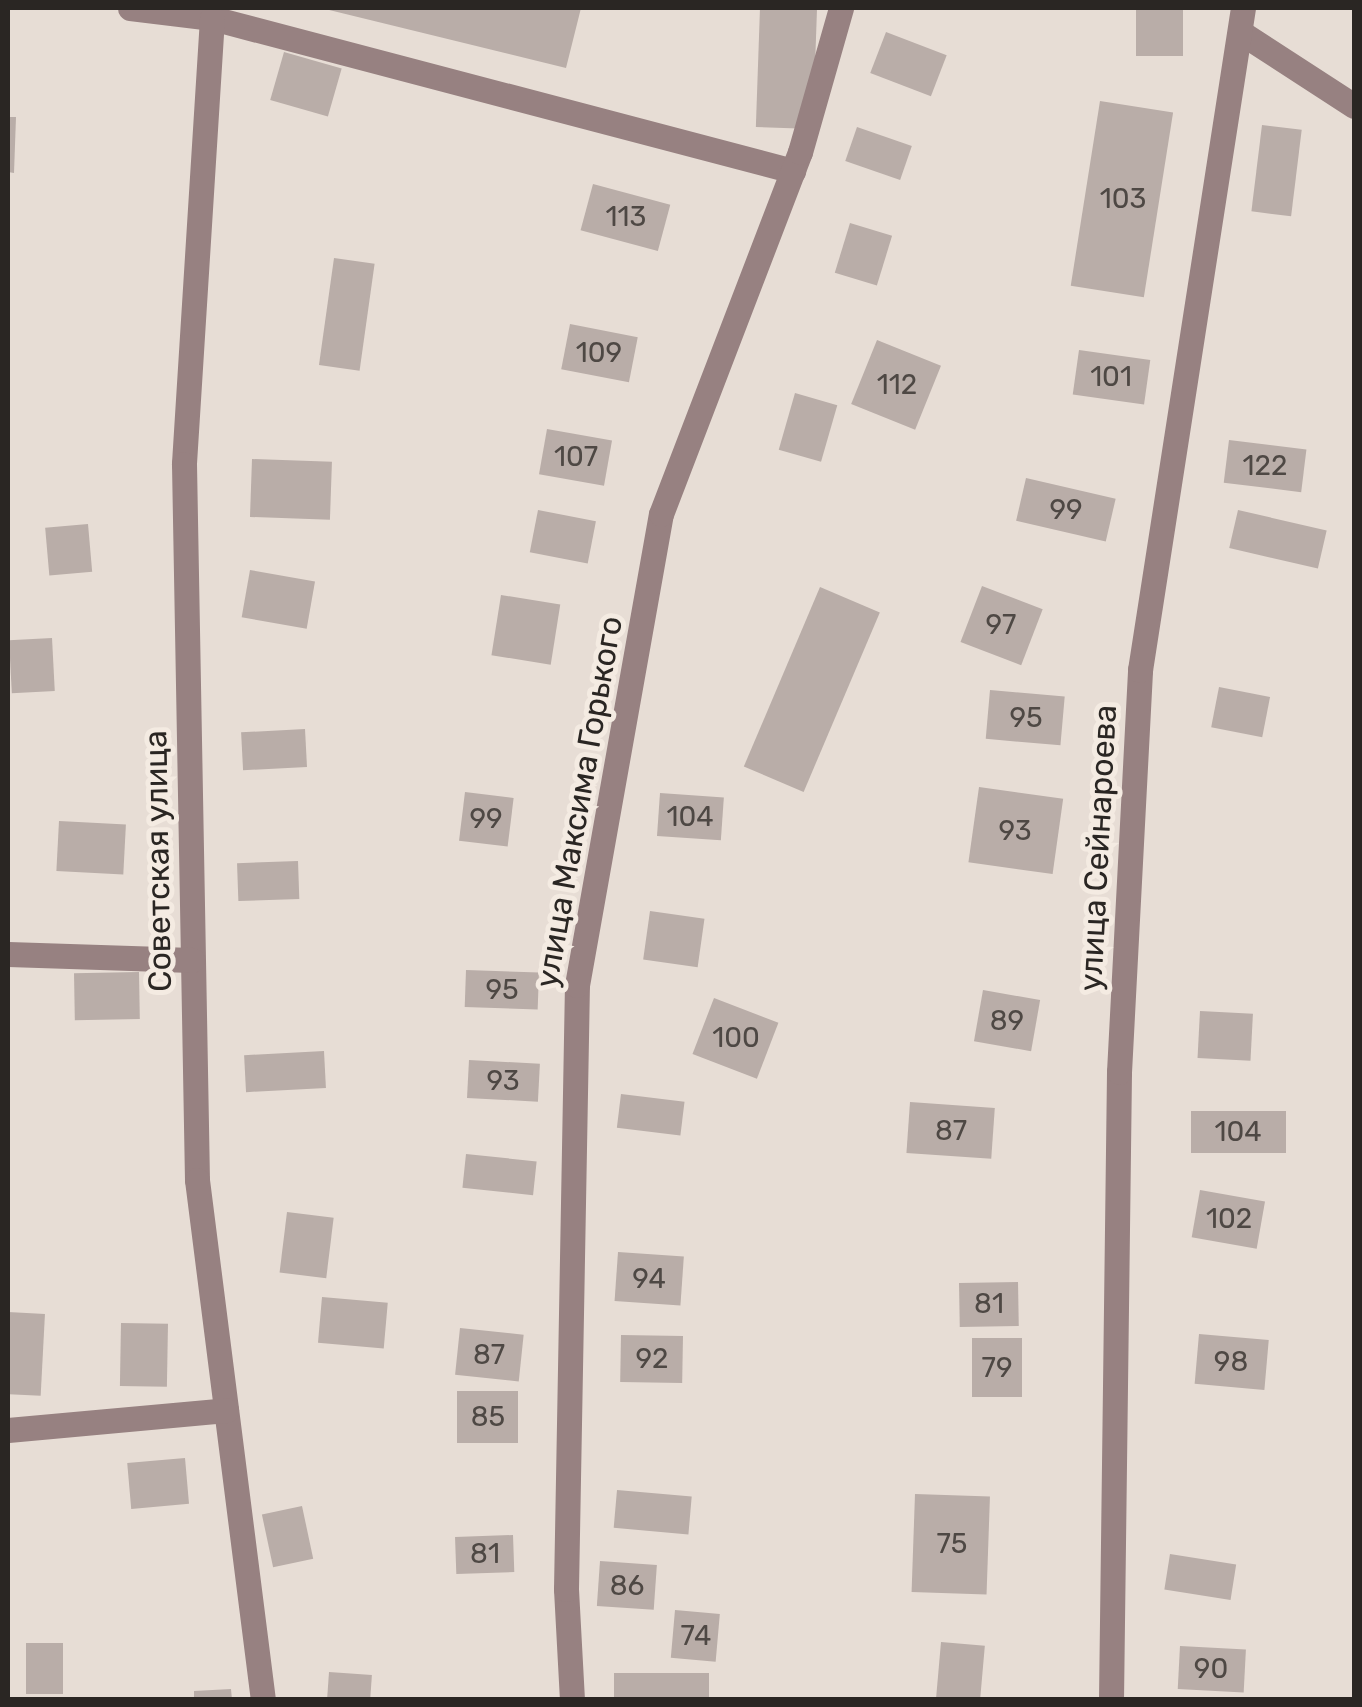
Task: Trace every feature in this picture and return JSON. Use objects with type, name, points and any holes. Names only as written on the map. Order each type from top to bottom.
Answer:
[{"type":"street","points":[[130,8],[212,18],[792,170]]},
{"type":"street","name":"улица Максима Горького","points":[[572,1700],[566,1589],[577,985],[661,514],[792,170],[841,8]]},
{"type":"street","name":"Советская улица","points":[[212,18],[184,464],[197,1180],[263,1700]]},
{"type":"street","points":[[1241,20],[1354,106]]},
{"type":"street","name":"улица Сейнароева","points":[[1111,1700],[1119,1072],[1140,670],[1241,20]]},
{"type":"street","points":[[8,954],[192,960]]},
{"type":"street","points":[[8,1430],[226,1410]]},
{"type":"building","points":[[321,8],[581,8],[566,68]]},
{"type":"building","points":[[760,8],[817,10],[813,129],[756,127]]},
{"type":"building","points":[[1136,8],[1183,8],[1183,56],[1136,56]]},
{"type":"building","points":[[886,32],[947,55],[931,96],[870,73]]},
{"type":"building","points":[[284,52],[342,69],[328,117],[270,100]]},
{"type":"building","points":[[1100,101],[1173,113],[1144,297],[1071,286]]},
{"type":"building","points":[[8,117],[16,117],[14,173],[8,172]]},
{"type":"building","points":[[1262,125],[1302,130],[1291,216],[1251,211]]},
{"type":"building","points":[[857,127],[912,146],[900,180],[845,161]]},
{"type":"building","points":[[593,184],[670,205],[658,251],[581,230]]},
{"type":"building","points":[[850,223],[892,236],[877,286],[835,273]]},
{"type":"building","points":[[334,258],[375,264],[360,371],[319,365]]},
{"type":"building","points":[[570,324],[638,337],[629,382],[561,369]]},
{"type":"building","points":[[877,340],[941,366],[915,430],[851,404]]},
{"type":"building","points":[[1079,350],[1150,360],[1144,405],[1073,395]]},
{"type":"building","points":[[795,393],[837,405],[821,462],[779,450]]},
{"type":"building","points":[[547,429],[612,440],[604,486],[539,474]]},
{"type":"building","points":[[1229,440],[1306,450],[1301,492],[1224,483]]},
{"type":"building","points":[[252,459],[332,462],[330,520],[250,517]]},
{"type":"building","points":[[1026,478],[1116,499],[1106,542],[1016,521]]},
{"type":"building","points":[[538,510],[596,521],[588,563],[530,552]]},
{"type":"building","points":[[1238,510],[1327,530],[1318,568],[1229,548]]},
{"type":"building","points":[[88,524],[92,572],[49,576],[45,528]]},
{"type":"building","points":[[250,570],[315,581],[307,629],[242,617]]},
{"type":"building","points":[[982,586],[1043,609],[1021,665],[960,642]]},
{"type":"building","points":[[820,587],[880,612],[804,792],[744,766]]},
{"type":"building","points":[[501,595],[560,604],[551,665],[491,655]]},
{"type":"building","points":[[52,638],[55,691],[12,693],[9,640]]},
{"type":"building","points":[[1219,687],[1270,697],[1262,737],[1211,727]]},
{"type":"building","points":[[990,690],[1065,697],[1060,745],[986,739]]},
{"type":"building","points":[[305,729],[307,767],[243,770],[241,732]]},
{"type":"building","points":[[979,787],[1063,799],[1053,874],[968,862]]},
{"type":"building","points":[[465,792],[514,798],[508,847],[459,841]]},
{"type":"building","points":[[660,793],[724,797],[721,840],[657,836]]},
{"type":"building","points":[[59,821],[126,825],[123,874],[56,871]]},
{"type":"building","points":[[298,861],[299,899],[238,901],[237,863]]},
{"type":"building","points":[[650,911],[704,919],[698,967],[643,960]]},
{"type":"building","points":[[466,970],[539,973],[538,1010],[465,1007]]},
{"type":"building","points":[[139,972],[140,1019],[75,1020],[74,973]]},
{"type":"building","points":[[983,990],[1040,1000],[1031,1051],[974,1041]]},
{"type":"building","points":[[714,998],[778,1023],[757,1079],[692,1054]]},
{"type":"building","points":[[1200,1011],[1253,1014],[1250,1061],[1198,1058]]},
{"type":"building","points":[[324,1051],[326,1088],[246,1092],[244,1055]]},
{"type":"building","points":[[469,1060],[540,1064],[538,1102],[467,1098]]},
{"type":"building","points":[[621,1094],[685,1102],[680,1136],[617,1128]]},
{"type":"building","points":[[910,1102],[995,1108],[991,1159],[906,1153]]},
{"type":"building","points":[[1191,1111],[1286,1111],[1286,1153],[1191,1153]]},
{"type":"building","points":[[466,1154],[537,1161],[533,1195],[462,1188]]},
{"type":"building","points":[[1200,1190],[1265,1201],[1257,1249],[1192,1237]]},
{"type":"building","points":[[287,1212],[334,1218],[326,1278],[280,1273]]},
{"type":"building","points":[[618,1252],[684,1257],[680,1305],[615,1301]]},
{"type":"building","points":[[1018,1282],[1019,1326],[960,1327],[959,1283]]},
{"type":"building","points":[[322,1297],[388,1303],[384,1349],[318,1343]]},
{"type":"building","points":[[8,1312],[45,1314],[41,1396],[8,1394]]},
{"type":"building","points":[[121,1323],[168,1324],[167,1387],[120,1386]]},
{"type":"building","points":[[460,1328],[524,1335],[519,1381],[455,1375]]},
{"type":"building","points":[[1199,1334],[1269,1340],[1264,1390],[1195,1384]]},
{"type":"building","points":[[621,1335],[683,1336],[682,1383],[620,1382]]},
{"type":"building","points":[[972,1338],[1022,1338],[1022,1397],[972,1397]]},
{"type":"building","points":[[457,1391],[518,1391],[518,1443],[457,1443]]},
{"type":"building","points":[[185,1458],[189,1504],[131,1509],[127,1463]]},
{"type":"building","points":[[617,1490],[692,1497],[688,1534],[614,1528]]},
{"type":"building","points":[[915,1494],[990,1497],[987,1595],[912,1592]]},
{"type":"building","points":[[302,1506],[313,1559],[273,1567],[262,1515]]},
{"type":"building","points":[[513,1535],[514,1572],[456,1574],[455,1537]]},
{"type":"building","points":[[1170,1554],[1236,1564],[1231,1600],[1164,1590]]},
{"type":"building","points":[[600,1561],[657,1565],[654,1610],[597,1606]]},
{"type":"building","points":[[675,1610],[720,1614],[716,1662],[671,1658]]},
{"type":"building","points":[[941,1642],[985,1646],[980,1700],[936,1700]]},
{"type":"building","points":[[26,1643],[63,1643],[63,1694],[26,1694]]},
{"type":"building","points":[[1180,1646],[1246,1649],[1244,1692],[1178,1689]]},
{"type":"building","points":[[329,1672],[372,1675],[370,1700],[327,1700]]},
{"type":"building","points":[[614,1673],[709,1673],[709,1700],[614,1700]]},
{"type":"building","points":[[231,1689],[232,1700],[194,1700],[194,1691]]}]
